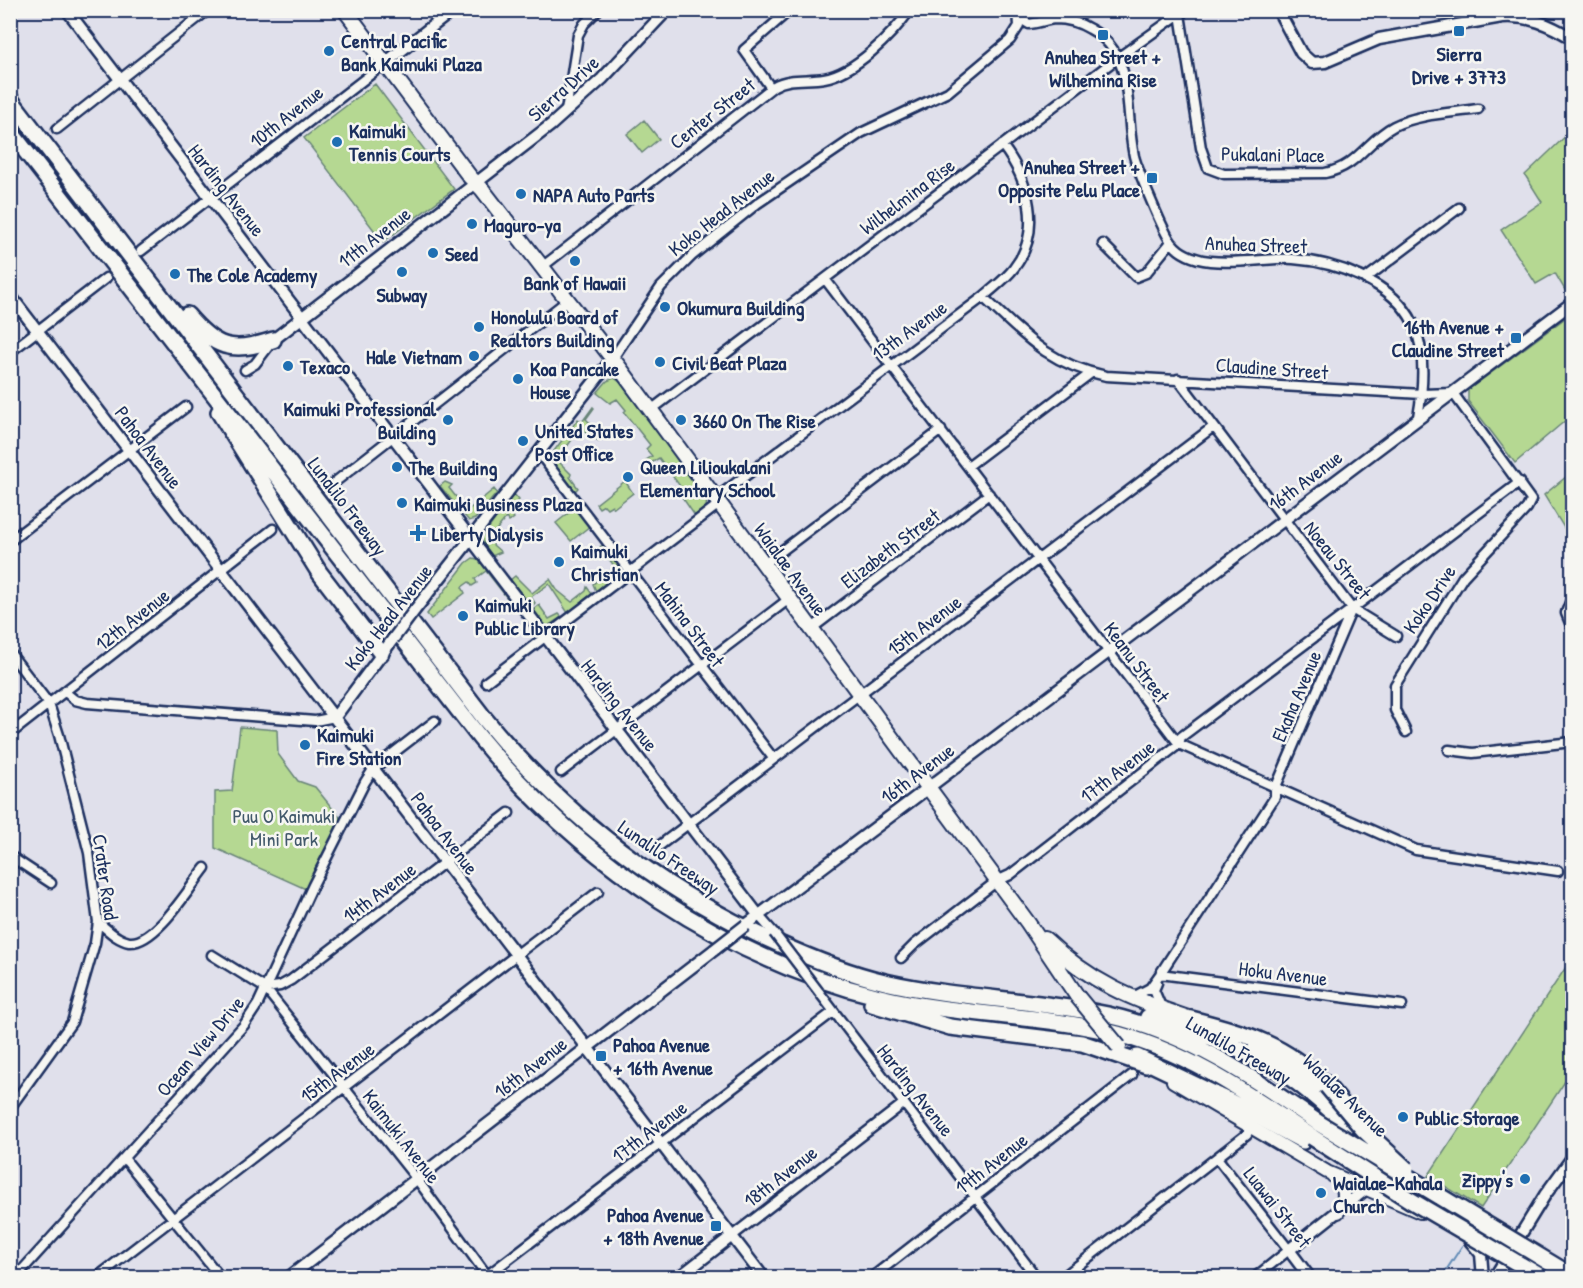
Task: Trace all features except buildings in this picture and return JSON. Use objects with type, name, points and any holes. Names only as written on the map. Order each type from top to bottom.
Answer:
[{"type":"highway","name":"Lunalilo Freeway","points":[[10,99],[477,709],[522,763],[563,805],[599,836],[670,887],[764,937],[842,970],[930,991],[1088,1011],[1154,1029],[1198,1047],[1237,1068],[1312,1134],[1440,1198],[1572,1276]]},
{"type":"highway","name":"Lunalilo Freeway","points":[[10,131],[480,738],[532,797],[581,841],[645,889],[746,950],[816,979],[882,998],[952,1010],[1086,1027],[1150,1044],[1191,1061],[1230,1082],[1312,1134],[1410,1200],[1543,1278]]},
{"type":"highway","points":[[48,147],[147,269],[206,336],[216,343],[236,348],[273,340]]},
{"type":"highway","points":[[182,354],[320,572],[381,653]]},
{"type":"highway","points":[[746,950],[825,987],[900,1013],[950,1027],[1082,1043],[1146,1065]]},
{"type":"highway","points":[[999,1000],[1050,998],[1112,1007],[1208,1035],[1241,1049],[1288,1076],[1355,1132]]},
{"type":"highway","points":[[1191,1019],[1229,1029],[1276,1047],[1303,1064],[1327,1086],[1363,1129],[1440,1198]]},
{"type":"highway","points":[[1123,1050],[1312,1134]]},
{"type":"main road","name":"Waialae Avenue","points":[[345,10],[651,410],[1028,923],[1077,996],[1123,1050],[1327,1172],[1419,1212],[1533,1278]]},
{"type":"main road","name":"Waialae Avenue","points":[[1028,923],[1060,953],[1091,977],[1130,998],[1241,1039],[1293,1069],[1315,1087],[1355,1132],[1385,1160],[1572,1269]]},
{"type":"main road","points":[[1327,1172],[1339,1181],[1344,1190],[1344,1199],[1338,1212]]},
{"type":"street","name":"Harding Avenue","points":[[67,10],[302,316],[470,540],[1037,1278]]},
{"type":"street","points":[[57,129],[208,10]]},
{"type":"street","name":"10th Avenue","points":[[141,251],[453,10]]},
{"type":"street","points":[[566,111],[578,35],[584,24],[598,10]]},
{"type":"street","name":"Sierra Drive","points":[[475,182],[566,111],[615,65],[667,10]]},
{"type":"street","points":[[771,88],[744,50],[790,10]]},
{"type":"street","name":"Center Street","points":[[542,267],[771,88],[784,81],[827,78],[845,70],[883,42],[910,10]]},
{"type":"street","points":[[1278,10],[1300,53],[1312,63],[1325,62],[1379,39],[1502,17],[1516,16],[1545,23],[1572,38]]},
{"type":"street","name":"Wilhelmina Rise","points":[[651,410],[1119,57],[1183,12]]},
{"type":"street","name":"Pukalani Place","points":[[1183,12],[1201,148],[1208,168],[1224,174],[1325,173],[1338,170],[1350,165],[1395,126],[1478,109]]},
{"type":"street","points":[[1019,14],[1026,24],[1057,19],[1079,24],[1103,38],[1119,57],[1129,96],[1135,157],[1171,242],[1146,273],[1136,277],[1102,244]]},
{"type":"street","name":"Koko Head Avenue","points":[[335,717],[381,653],[612,358],[670,276],[718,234],[782,186],[861,133],[948,92],[1017,31],[1019,14]]},
{"type":"street","points":[[1005,44],[1036,23]]},
{"type":"street","name":"13th Avenue","points":[[486,682],[890,364],[983,297],[1014,268],[1031,236],[1031,206],[1010,154],[1002,145]]},
{"type":"street","name":"11th Avenue","points":[[245,370],[255,364],[273,340],[302,316],[475,182]]},
{"type":"street","points":[[1365,279],[1459,207]]},
{"type":"street","name":"Anuhea Street","points":[[1171,242],[1183,255],[1200,261],[1294,259],[1330,265],[1365,279],[1384,291],[1413,322],[1419,341],[1422,394],[1418,417]]},
{"type":"street","points":[[10,352],[106,278]]},
{"type":"street","name":"Keanu Street","points":[[825,279],[1179,744],[1275,789],[1416,850],[1558,871]]},
{"type":"street","name":"Pahoa Avenue","points":[[10,295],[764,1278]]},
{"type":"street","name":"Claudine Street","points":[[983,297],[1042,351],[1091,373],[1106,376],[1422,394],[1453,393]]},
{"type":"street","points":[[334,482],[568,300]]},
{"type":"street","name":"16th Avenue","points":[[288,1278],[586,1047],[1572,303]]},
{"type":"street","points":[[968,466],[1091,373]]},
{"type":"street","name":"Noeau Street","points":[[1178,379],[1352,609],[1396,636]]},
{"type":"street","points":[[1453,393],[1520,482]]},
{"type":"street","points":[[10,541],[186,406]]},
{"type":"street","name":"15th Avenue","points":[[655,849],[1213,427]]},
{"type":"street","points":[[763,565],[941,430]]},
{"type":"street","name":"Mahina Street","points":[[539,453],[773,758]]},
{"type":"street","name":"Koko Drive","points":[[1406,732],[1395,710],[1395,685],[1463,577],[1527,508],[1531,500],[1520,482]]},
{"type":"street","name":"Ekaha Avenue","points":[[1130,998],[1150,988],[1268,810],[1352,609],[1520,482]]},
{"type":"street","name":"Elizabeth Street","points":[[811,629],[989,494]]},
{"type":"street","name":"12th Avenue","points":[[10,734],[273,529]]},
{"type":"street","points":[[561,772],[789,599]]},
{"type":"street","points":[[1572,600],[1567,613],[1572,625]]},
{"type":"street","name":"17th Avenue","points":[[901,958],[914,945],[997,881],[1010,875],[1179,744],[1181,736],[1352,609]]},
{"type":"street","points":[[10,653],[49,704]]},
{"type":"street","points":[[65,692],[75,700],[87,703],[315,721],[335,717]]},
{"type":"street","name":"Crater Road","points":[[10,1108],[72,1022],[95,943],[98,922],[87,842],[49,704]]},
{"type":"street","points":[[374,768],[435,721]]},
{"type":"street","points":[[1449,750],[1473,753],[1572,742]]},
{"type":"street","name":"Ocean View Drive","points":[[15,1278],[236,1035],[252,1014],[329,853],[374,768]]},
{"type":"street","name":"14th Avenue","points":[[265,988],[280,986],[291,980],[509,813]]},
{"type":"street","points":[[10,856],[51,883]]},
{"type":"street","points":[[98,922],[124,940],[138,942],[146,938],[160,926],[205,868]]},
{"type":"street","name":"15th Avenue","points":[[96,1278],[598,892]]},
{"type":"street","name":"Kaimuki Avenue","points":[[212,955],[265,988],[416,1178],[487,1277]]},
{"type":"street","points":[[1160,974],[1154,990],[1163,1010]]},
{"type":"street","name":"Hoku Avenue","points":[[1160,974],[1402,1005]]},
{"type":"street","name":"17th Avenue","points":[[487,1277],[833,1012]]},
{"type":"street","name":"19th Avenue","points":[[870,1278],[1132,1075]]},
{"type":"street","name":"18th Avenue","points":[[678,1278],[903,1104]]},
{"type":"street","points":[[1062,1278],[1247,1134]]},
{"type":"street","points":[[123,1158],[175,1218],[221,1278]]},
{"type":"street","name":"Luawai Street","points":[[1218,1158],[1310,1278]]},
{"type":"street","points":[[1494,1278],[1545,1195],[1572,1158]]},
{"type":"street","points":[[1254,1278],[1366,1189],[1385,1160]]},
{"type":"street","points":[[1470,1241],[1482,1258],[1483,1278]]},
{"type":"green space","points":[[375,84],[454,189],[383,242],[304,138]]},
{"type":"green space","points":[[644,120],[659,139],[642,153],[627,134]]},
{"type":"green space","points":[[1572,130],[1572,302],[1555,273],[1536,284],[1501,230],[1542,202],[1525,175]]},
{"type":"green space","points":[[1572,313],[1572,415],[1515,463],[1468,401],[1468,390]]},
{"type":"green space","points":[[614,378],[620,382],[707,499],[706,507],[695,516],[682,497],[686,494],[659,458],[648,465],[645,461],[652,456],[646,449],[650,445],[624,412],[626,410],[617,399],[610,403],[597,393],[607,381]]},
{"type":"green space","points":[[593,407],[586,419],[591,424],[587,427],[599,441],[580,429],[557,460],[571,474],[570,477],[578,488],[575,491],[553,462],[551,455],[578,419],[582,422]]},
{"type":"green space","points":[[1572,472],[1572,532],[1569,536],[1544,495]]},
{"type":"green space","points":[[625,481],[633,493],[614,508],[612,505],[607,508],[604,505],[599,508],[596,504]]},
{"type":"green space","points":[[445,482],[452,485],[449,488],[467,511],[494,489],[497,493],[475,519],[469,521],[440,486]]},
{"type":"green space","points":[[514,494],[519,500],[510,512],[514,518],[509,522],[506,518],[493,534],[493,545],[501,552],[492,556],[483,543],[482,537]]},
{"type":"green space","points":[[575,508],[590,526],[571,541],[556,523]]},
{"type":"green space","points":[[605,543],[622,569],[596,591],[593,584],[615,567],[600,547]]},
{"type":"green space","points":[[473,558],[481,560],[514,601],[511,603],[486,571],[475,579],[477,583],[472,586],[469,582],[462,587],[465,593],[431,619],[427,614],[466,563]]},
{"type":"green space","points":[[515,576],[532,593],[550,579],[557,590],[572,602],[586,591],[587,587],[592,594],[568,613],[549,584],[531,597],[535,603],[531,607],[510,580]]},
{"type":"green space","points":[[539,605],[549,619],[559,614],[562,617],[546,627],[533,610]]},
{"type":"green space","name":"Puu O Kaimuki Mini Park","points":[[240,727],[277,730],[278,754],[298,781],[315,787],[342,820],[308,890],[215,848],[215,792],[232,791]]},
{"type":"green space","points":[[1572,958],[1572,1071],[1481,1208],[1428,1176]]},
{"type":"waterway","points":[[1441,1278],[1462,1246]]},
{"type":"place","name":"Sierra Drive + 3773","points":[[1459,31]]},
{"type":"place","name":"Anuhea Street + Wilhemina Rise","points":[[1103,35]]},
{"type":"place","name":"Central Pacific Bank Kaimuki Plaza","points":[[329,51]]},
{"type":"place","name":"Kaimuki Tennis Courts","points":[[337,142]]},
{"type":"place","name":"Anuhea Street + Opposite Pelu Place","points":[[1152,178]]},
{"type":"place","name":"NAPA Auto Parts","points":[[521,194]]},
{"type":"place","name":"Maguro-ya","points":[[472,224]]},
{"type":"place","name":"Seed","points":[[433,253]]},
{"type":"place","name":"Bank of Hawaii","points":[[575,261]]},
{"type":"place","name":"Subway","points":[[402,272]]},
{"type":"place","name":"The Cole Academy","points":[[175,274]]},
{"type":"place","name":"Okumura Building","points":[[665,307]]},
{"type":"place","name":"Honolulu Board of Realtors Building","points":[[479,327]]},
{"type":"place","name":"16th Avenue + Claudine Street","points":[[1516,338]]},
{"type":"place","name":"Hale Vietnam","points":[[474,356]]},
{"type":"place","name":"Civil Beat Plaza","points":[[660,362]]},
{"type":"place","name":"Texaco","points":[[288,366]]},
{"type":"place","name":"Koa Pancake House","points":[[518,379]]},
{"type":"place","name":"Kaimuki Professional Building","points":[[448,420]]},
{"type":"place","name":"3660 On The Rise","points":[[681,420]]},
{"type":"place","name":"United States Post Office","points":[[523,441]]},
{"type":"place","name":"The Building","points":[[397,467]]},
{"type":"place","name":"Queen Lilioukalani Elementary School","points":[[628,477]]},
{"type":"place","name":"Kaimuki Business Plaza","points":[[402,503]]},
{"type":"place","name":"Liberty Dialysis","points":[[418,533]]},
{"type":"place","name":"Kaimuki Christian","points":[[559,562]]},
{"type":"place","name":"Kaimuki Public Library","points":[[463,616]]},
{"type":"place","name":"Kaimuki Fire Station","points":[[305,745]]},
{"type":"place","name":"Pahoa Avenue + 16th Avenue","points":[[601,1056]]},
{"type":"place","name":"Public Storage","points":[[1403,1117]]},
{"type":"place","name":"Zippy's","points":[[1525,1179]]},
{"type":"place","name":"Waialae-Kahala Church","points":[[1321,1193]]},
{"type":"place","name":"Pahoa Avenue + 18th Avenue","points":[[716,1226]]}]
